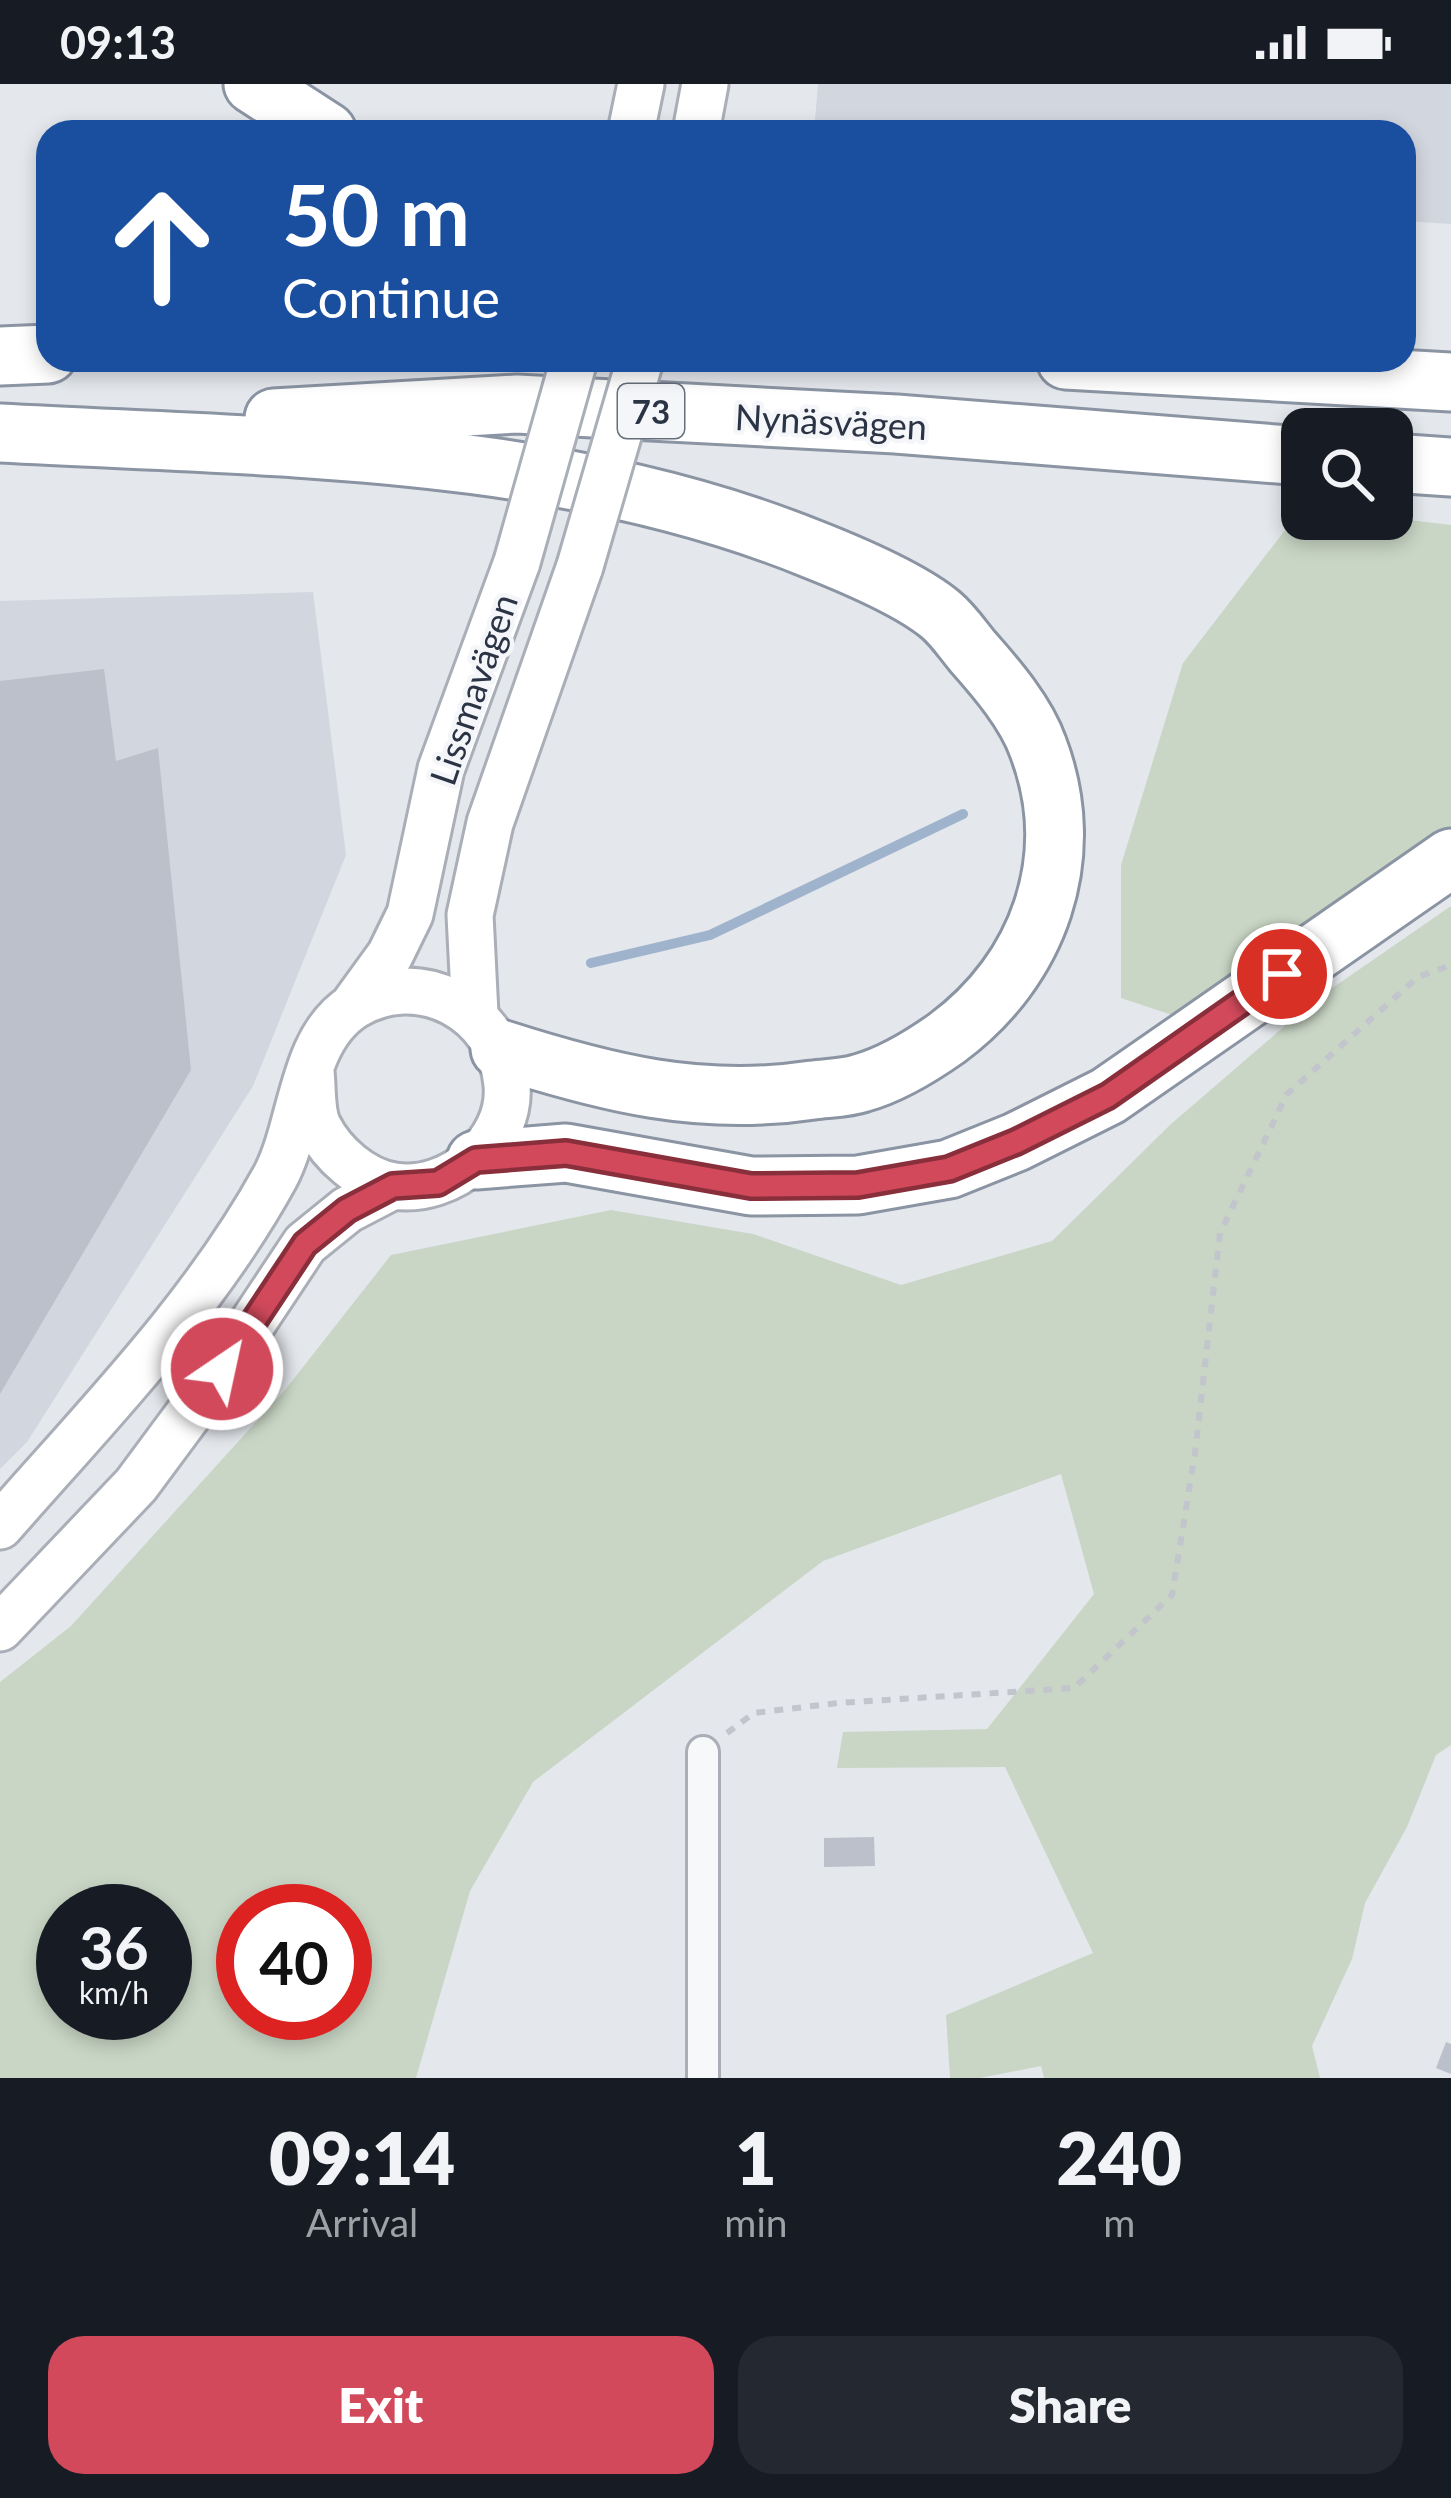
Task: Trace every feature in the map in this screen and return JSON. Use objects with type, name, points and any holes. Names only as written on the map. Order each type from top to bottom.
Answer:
[{"type":"highway","points":[[253,84],[308,120]]},
{"type":"highway","points":[[0,356],[36,354]]},
{"type":"highway","points":[[1416,367],[1451,373]]},
{"type":"highway","points":[[1276,372],[1451,382]]},
{"type":"highway","name":"Nynäsvägen","points":[[0,433],[517,404],[896,424],[1281,454]]},
{"type":"highway","points":[[0,433],[457,460],[658,500],[760,528],[856,567],[940,614],[996,678],[1038,745],[1054,811],[1054,875],[1026,951],[982,1011],[930,1050],[863,1083],[767,1097],[665,1094],[488,1032]]},
{"type":"highway","points":[[1413,464],[1451,467]]},
{"type":"highway","points":[[476,1160],[566,1153],[751,1186],[858,1185],[949,1169],[1108,1096],[1451,858]]},
{"type":"street","points":[[634,120],[641,84]]},
{"type":"street","points":[[698,120],[705,84]]},
{"type":"street","name":"Lissmavägen","points":[[352,1007],[390,956],[410,914],[441,769],[517,562],[571,372]]},
{"type":"street","name":"Lissmavägen","points":[[488,1032],[470,915],[490,823],[580,566],[637,372]]},
{"type":"street","points":[[0,1526],[187,1314],[278,1172],[325,1036],[352,1007],[393,990],[436,993],[488,1032],[508,1088],[500,1127],[476,1160],[438,1183],[393,1186],[347,1210],[305,1244],[222,1369],[136,1485],[0,1628]]},
{"type":"street","points":[[311,1072],[316,1123],[346,1165],[393,1186]]},
{"type":"street","points":[[703,1752],[703,2078]]},
{"type":"path","points":[[703,1752],[754,1713],[1074,1688],[1172,1595],[1196,1453],[1220,1233],[1287,1094],[1418,977],[1451,965]]},
{"type":"shaded area","points":[[818,84],[1451,84],[1451,224],[1416,222],[1416,120],[815,120]]},
{"type":"shaded area","points":[[313,592],[346,855],[253,1086],[27,1442],[0,1469],[0,601]]},
{"type":"green space","points":[[1413,520],[1451,525],[1451,831],[1373,876],[1184,1019],[1121,998],[1121,865],[1183,663],[1281,535],[1281,540],[1413,540]]},
{"type":"green space","points":[[1451,906],[1451,1745],[1436,1755],[1407,1827],[1365,1903],[1352,1959],[1312,2046],[1320,2078],[1044,2078],[1041,2066],[980,2078],[950,2078],[946,2015],[1093,1953],[1005,1767],[837,1768],[843,1732],[987,1729],[1094,1594],[1061,1474],[823,1561],[533,1782],[470,1891],[416,2078],[0,2078],[0,1682],[71,1626],[285,1390],[391,1255],[611,1210],[753,1234],[901,1285],[1052,1241],[1171,1124],[1315,1000]]},
{"type":"building","points":[[104,669],[116,761],[158,748],[191,1070],[0,1394],[0,681]]},
{"type":"building","points":[[874,1837],[875,1866],[824,1867],[824,1838]]},
{"type":"building","points":[[1446,2042],[1451,2044],[1451,2074],[1436,2068]]},
{"type":"waterway","points":[[591,963],[710,935],[963,814]]},
{"type":"route","points":[[222,1369],[305,1244],[347,1210],[393,1186],[438,1183],[476,1160],[566,1153],[751,1186],[858,1185],[949,1169],[1108,1096],[1282,974]]}]
